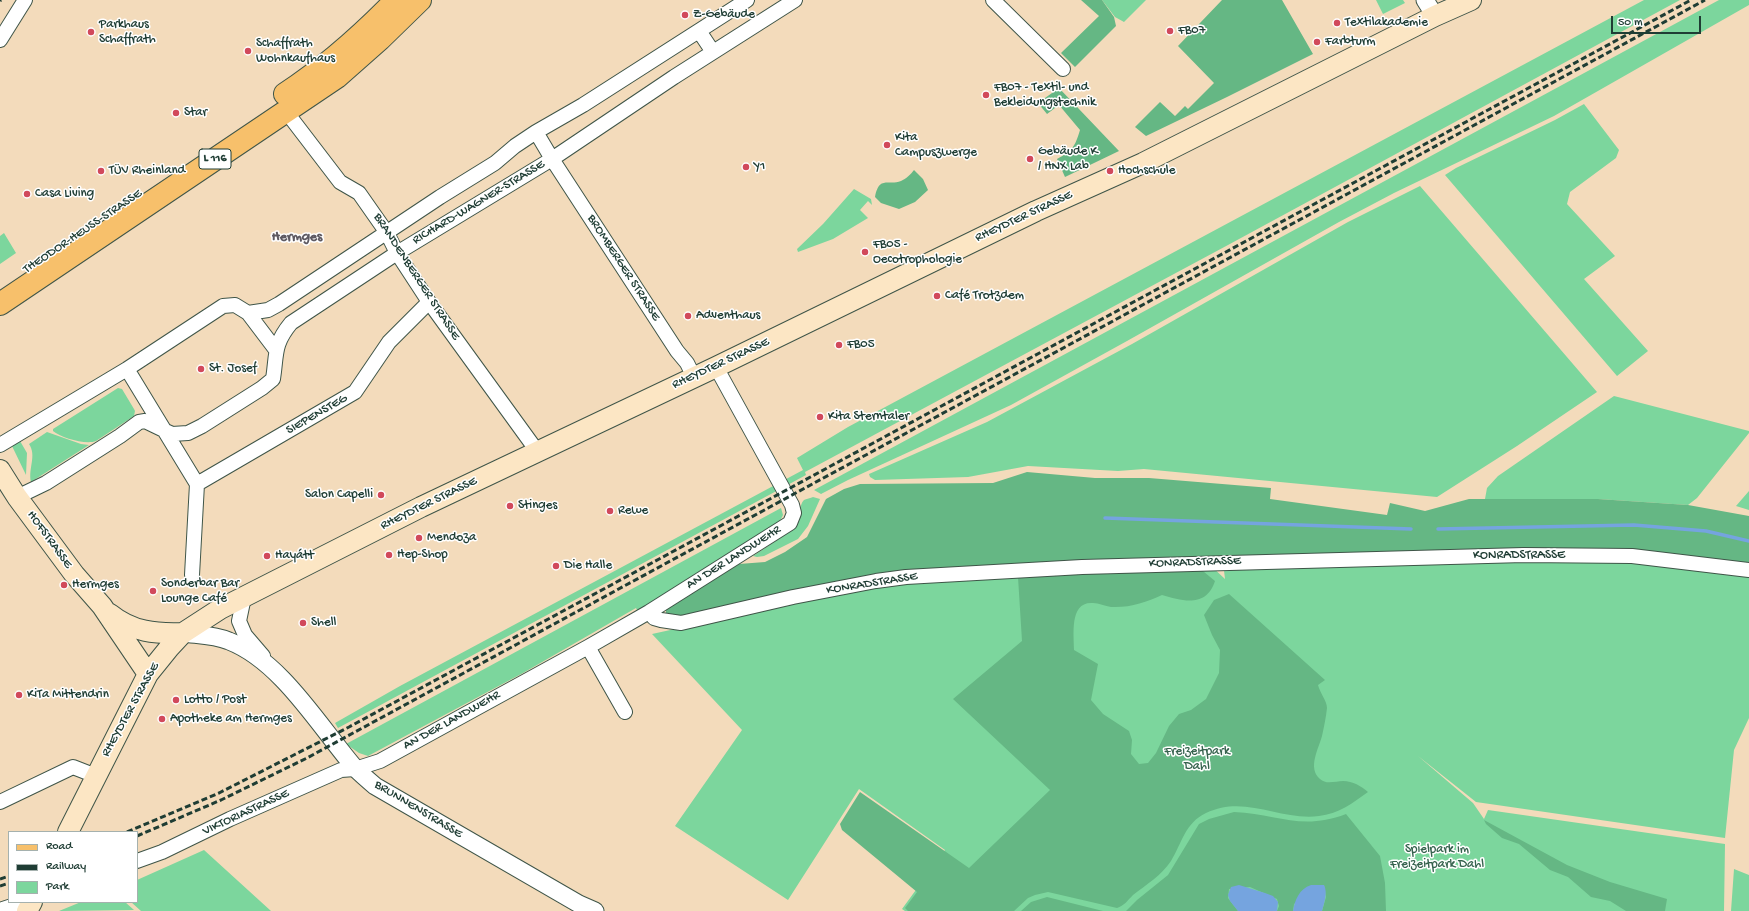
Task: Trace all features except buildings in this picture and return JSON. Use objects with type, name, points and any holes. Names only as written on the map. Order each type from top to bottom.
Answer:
[{"type":"main road","name":"THEODOR-HEUSS-STRASSE","points":[[0,288],[175,171],[304,81],[349,46],[396,0]]},
{"type":"main road","name":"THEODOR-HEUSS-STRASSE","points":[[0,304],[337,78],[420,0]]},
{"type":"main road","name":"RHEYDTER STRASSE","points":[[68,831],[148,674],[169,648],[183,634],[210,615],[388,523],[716,367],[1036,211],[1143,163],[1430,8],[1471,0]]},
{"type":"main road","name":"HOFSTRASSE","points":[[0,470],[17,497],[74,574],[102,606],[148,674]]},
{"type":"main road","name":"HOFSTRASSE","points":[[102,606],[120,622],[140,631],[157,634],[183,634]]},
{"type":"street","points":[[0,40],[25,0]]},
{"type":"street","name":"RICHARD-WAGNER-STRASSE","points":[[0,445],[127,369],[223,306],[235,306],[248,313],[268,310],[279,304],[440,197],[495,163],[515,146],[536,132],[583,105],[747,0]]},
{"type":"street","name":"RICHARD-WAGNER-STRASSE","points":[[17,497],[46,483],[120,436],[139,422],[145,421],[165,432],[182,434],[192,432],[262,388],[273,379],[276,350],[283,332],[291,323],[397,253],[552,158],[795,0]]},
{"type":"street","points":[[993,0],[1063,69]]},
{"type":"street","points":[[699,31],[713,52]]},
{"type":"street","name":"THEODOR-HEUSS-STRASSE","points":[[287,111],[304,81]]},
{"type":"street","name":"BRANDENBERGER STRASSE","points":[[287,111],[340,182],[359,192],[387,232],[397,253],[429,302],[537,451]]},
{"type":"street","name":"RICHARD-WAGNER-STRASSE","points":[[536,132],[552,158]]},
{"type":"street","name":"BROMBERGER STRASSE","points":[[552,158],[677,351],[687,363],[694,377]]},
{"type":"street","name":"SIEPENSTEG","points":[[197,484],[355,392],[390,342],[429,302]]},
{"type":"street","points":[[248,313],[276,350]]},
{"type":"street","name":"AN DER LANDWEHR","points":[[356,768],[380,760],[588,647],[649,612],[790,523],[794,513],[792,505],[716,367]]},
{"type":"street","points":[[127,369],[197,484],[192,575]]},
{"type":"street","name":"KONRADSTRASSE","points":[[649,612],[654,618],[681,623],[793,597],[876,581],[906,577],[1089,567],[1532,555],[1632,556],[1749,570]]},
{"type":"street","name":"BRUNNENSTRASSE","points":[[244,597],[239,621],[245,635],[290,687],[356,768],[375,786],[572,900],[595,911]]},
{"type":"street","name":"BRUNNENSTRASSE","points":[[183,634],[228,640],[246,649],[273,669]]},
{"type":"street","points":[[588,647],[625,712]]},
{"type":"street","points":[[0,802],[73,767],[96,776]]},
{"type":"street","name":"VIKTORIASTRASSE","points":[[138,861],[162,852],[230,819],[340,770],[356,768]]},
{"type":"street","points":[[0,910],[21,903]]},
{"type":"green space","points":[[1081,0],[1102,0],[1114,17],[1116,26],[1075,67],[1061,53],[1099,16]]},
{"type":"green space","points":[[1102,0],[1146,0],[1124,22],[1115,17]]},
{"type":"green space","points":[[1222,0],[1282,0],[1313,54],[1146,136],[1135,127],[1160,102],[1175,116],[1185,106],[1188,109],[1214,83],[1178,46]]},
{"type":"green space","points":[[1376,0],[1403,0],[1405,3],[1383,14]]},
{"type":"green space","points":[[1644,0],[1680,0],[805,472],[806,475],[338,728],[335,723],[400,686],[803,470],[797,458],[848,427]]},
{"type":"green space","points":[[1719,0],[1749,0],[1749,5],[1554,116],[1394,193],[1339,222],[1011,405],[848,480],[821,494],[814,490]]},
{"type":"green space","points":[[1059,88],[1119,151],[1065,177],[1057,159],[1072,148],[1080,130],[1059,105],[1047,114],[1038,103]]},
{"type":"green space","points":[[1584,104],[1619,150],[1616,158],[1570,192],[1567,204],[1615,256],[1584,279],[1648,351],[1617,376],[1445,175],[1456,168],[1555,120]]},
{"type":"green space","points":[[914,170],[923,179],[928,190],[915,202],[899,209],[881,203],[875,197],[879,186],[885,183],[901,181]]},
{"type":"green space","points":[[1420,186],[1597,392],[1517,446],[1437,497],[1144,469],[1118,471],[1028,466],[968,477],[875,480],[870,477],[869,474],[987,422],[1132,344],[1348,222]]},
{"type":"green space","points":[[854,189],[871,199],[872,205],[868,201],[860,210],[868,218],[833,239],[798,252],[797,249],[823,224]]},
{"type":"green space","points":[[4,233],[16,253],[0,264],[0,236]]},
{"type":"green space","points":[[118,388],[122,389],[134,409],[134,416],[96,441],[92,442],[74,440],[53,431],[53,429]]},
{"type":"green space","points":[[1614,396],[1749,431],[1749,433],[1697,498],[1688,505],[1598,499],[1485,499],[1487,488],[1498,476]]},
{"type":"green space","points":[[47,432],[81,444],[89,445],[31,482],[32,453],[29,444]]},
{"type":"green space","points":[[20,441],[27,453],[26,475],[12,446]]},
{"type":"green space","points":[[1027,472],[1095,478],[1149,478],[1271,488],[1270,499],[1387,515],[1390,503],[1425,511],[1469,499],[1598,499],[1688,505],[1749,516],[1749,567],[1679,557],[937,572],[675,620],[666,614],[666,609],[673,604],[739,564],[765,562],[785,552],[807,537],[826,499],[844,489],[860,484],[993,483]]},
{"type":"green space","points":[[1749,491],[1749,510],[1736,506]]},
{"type":"green space","points":[[813,497],[820,499],[808,526],[798,539],[764,556],[753,556],[792,530],[797,522],[802,502]]},
{"type":"green space","points":[[781,508],[783,515],[780,521],[638,612],[636,608],[523,673],[368,756],[359,753],[346,744]]},
{"type":"green space","points":[[1223,562],[1667,562],[1749,574],[1749,718],[1734,750],[1725,838],[1476,802],[1418,756],[1473,803],[1484,819],[1488,810],[1725,844],[1724,911],[905,911],[902,909],[945,850],[859,789],[788,900],[675,826],[742,730],[652,634],[881,584],[1209,564],[1225,579]]},
{"type":"green space","name":"Freizeitpark Dahl","points":[[1198,567],[1215,581],[1211,590],[1200,599],[1186,600],[1162,595],[1125,607],[1111,607],[1095,603],[1085,604],[1080,607],[1076,613],[1074,620],[1074,650],[1098,664],[1091,700],[1103,714],[1129,731],[1132,740],[1131,754],[1139,764],[1148,763],[1156,753],[1169,726],[1179,714],[1191,710],[1206,699],[1219,673],[1220,650],[1204,615],[1214,600],[1229,594],[1325,680],[1318,685],[1327,708],[1322,736],[1314,764],[1316,774],[1322,781],[1350,782],[1360,786],[1368,792],[1351,804],[1333,813],[1319,816],[1305,817],[1262,809],[1235,806],[1220,808],[1206,813],[1193,822],[1171,861],[1163,871],[1154,880],[1117,908],[1048,892],[1028,898],[1014,911],[908,911],[905,908],[917,892],[842,830],[840,824],[860,792],[969,868],[1050,790],[953,699],[1022,641],[1018,577]]},
{"type":"green space","points":[[1234,812],[1303,821],[1330,819],[1346,814],[1380,856],[1385,883],[1386,911],[1322,911],[1326,897],[1324,885],[1316,886],[1294,904],[1293,911],[1277,911],[1279,906],[1277,899],[1250,887],[1229,889],[1228,898],[1238,911],[1126,911],[1168,875],[1199,824],[1209,819]]},
{"type":"green space","points":[[1484,820],[1567,865],[1610,882],[1667,899],[1665,911],[1626,911],[1610,901],[1591,897],[1568,877],[1550,870],[1519,844],[1502,838],[1486,824]]},
{"type":"green space","points":[[204,850],[271,911],[141,911],[132,903],[138,903],[138,880]]},
{"type":"green space","points":[[1734,869],[1749,875],[1749,911],[1731,911]]},
{"type":"green space","points":[[1047,897],[1103,911],[1021,911],[1031,902]]},
{"type":"green space","points":[[79,903],[126,903],[134,910],[59,911]]},
{"type":"water","points":[[1239,885],[1273,896],[1278,902],[1277,911],[1238,911],[1230,901],[1228,895],[1231,887]]},
{"type":"water","points":[[1311,885],[1324,885],[1326,895],[1322,911],[1293,911],[1298,895],[1303,889]]},
{"type":"waterway","points":[[1105,518],[1411,529]]},
{"type":"waterway","points":[[1438,529],[1634,525],[1706,531],[1749,541]]},
{"type":"railway","points":[[129,831],[219,793],[349,727],[1691,0]]},
{"type":"railway","points":[[138,836],[221,800],[307,758],[1705,0]]},
{"type":"railway","points":[[0,879],[8,876]]},
{"type":"railway","points":[[0,886],[8,883]]},
{"type":"place","name":"Z-Gebäude","points":[[685,15]]},
{"type":"place","name":"Textilakademie","points":[[1337,23]]},
{"type":"place","name":"FB07","points":[[1170,31]]},
{"type":"place","name":"Parkhaus Schaffrath","points":[[91,32]]},
{"type":"place","name":"Farbturm","points":[[1317,42]]},
{"type":"place","name":"Schaffrath Wohnkaufhaus","points":[[248,51]]},
{"type":"place","name":"FB07 - Textil- und Bekleidungstechnik","points":[[986,95]]},
{"type":"place","name":"Star","points":[[176,113]]},
{"type":"place","name":"Kita Campuszwerge","points":[[887,145]]},
{"type":"place","name":"Gebäude K / HNX Lab","points":[[1030,159]]},
{"type":"place","name":"Y1","points":[[746,167]]},
{"type":"place","name":"TÜV Rheinland","points":[[101,171]]},
{"type":"place","name":"Hochschule","points":[[1110,171]]},
{"type":"place","name":"Casa Living","points":[[27,194]]},
{"type":"place","name":"FB05 - Oecotrophologie","points":[[865,252]]},
{"type":"place","name":"Café Trotzdem","points":[[937,296]]},
{"type":"place","name":"Adventhaus","points":[[688,316]]},
{"type":"place","name":"FB05","points":[[839,345]]},
{"type":"place","name":"St. Josef","points":[[201,369]]},
{"type":"place","name":"Kita Sterntaler","points":[[820,417]]},
{"type":"place","name":"Salon Capelli","points":[[381,495]]},
{"type":"place","name":"Stinges","points":[[510,506]]},
{"type":"place","name":"Rewe","points":[[610,511]]},
{"type":"place","name":"Mendoza","points":[[419,538]]},
{"type":"place","name":"Hep-Shop","points":[[389,555]]},
{"type":"place","name":"Hayátt","points":[[267,556]]},
{"type":"place","name":"Die Halle","points":[[556,566]]},
{"type":"place","name":"Hermges","points":[[64,585]]},
{"type":"place","name":"Sonderbar Bar Lounge Café","points":[[153,591]]},
{"type":"place","name":"Shell","points":[[303,623]]},
{"type":"place","name":"KiTa Mittendrin","points":[[19,695]]},
{"type":"place","name":"Lotto / Post","points":[[176,700]]},
{"type":"place","name":"Apotheke am Hermges","points":[[162,719]]},
{"type":"district","name":"Hermges","points":[[297,238]]},
{"type":"park label","name":"Spielpark im Freizeitpark Dahl","points":[[1437,858]]}]
